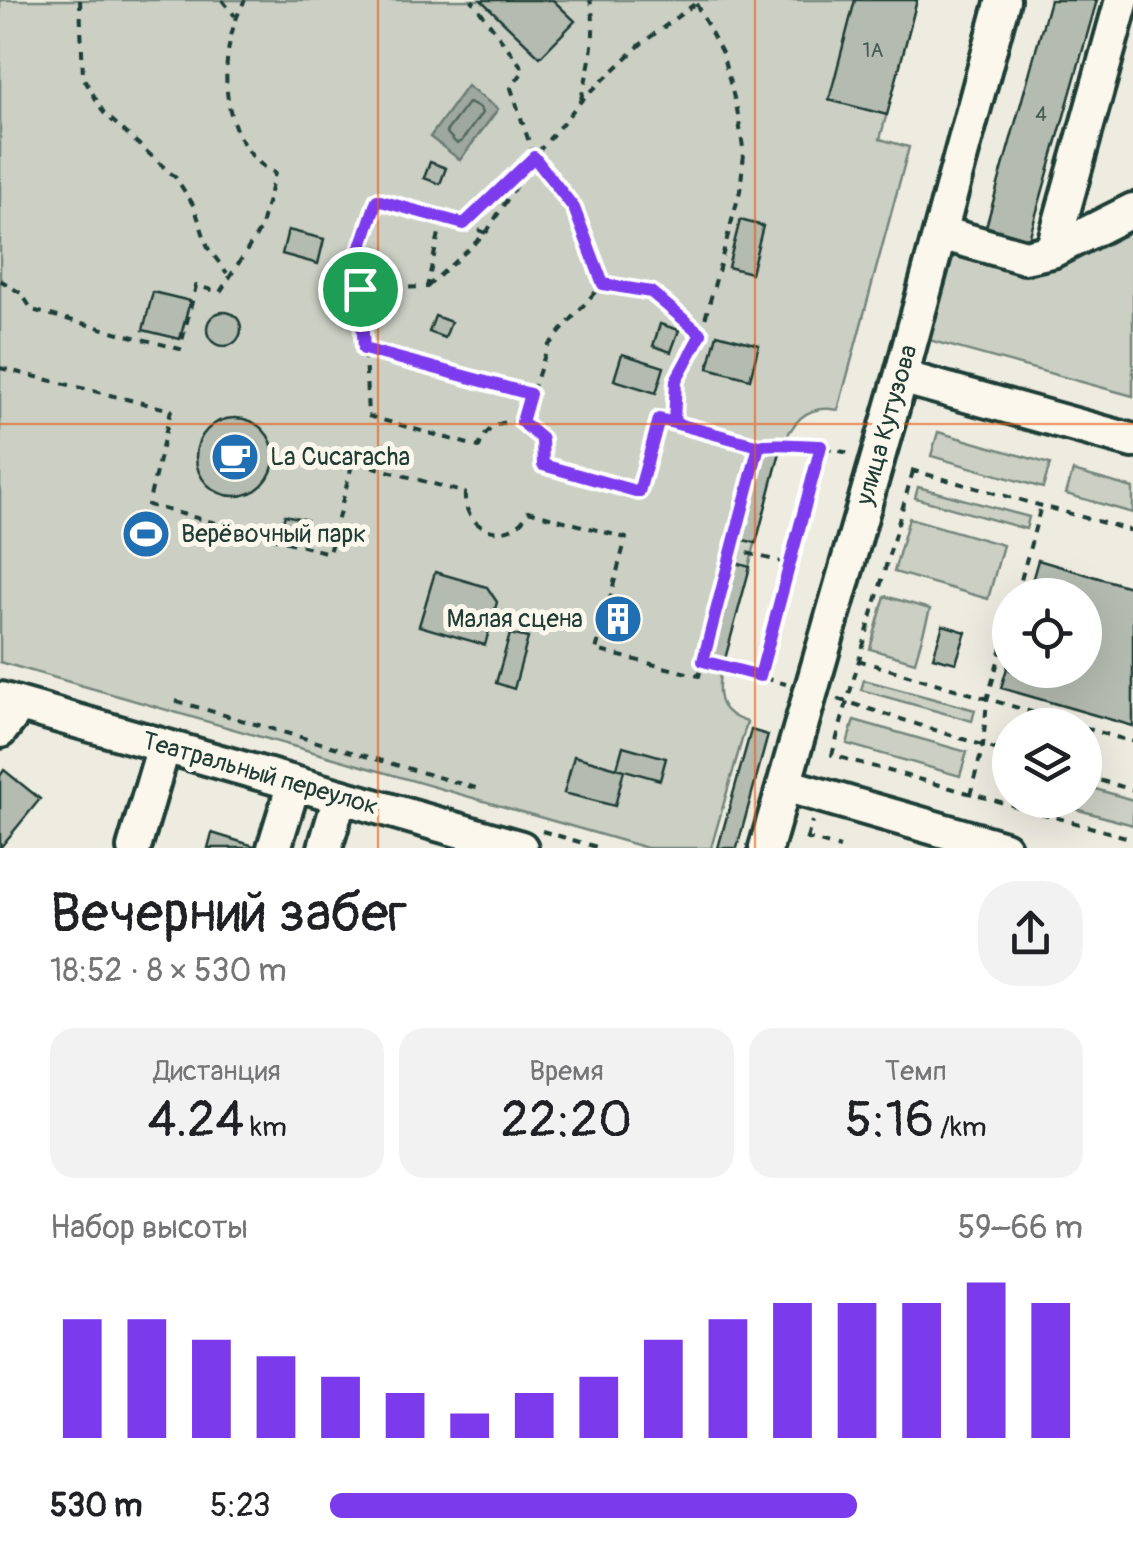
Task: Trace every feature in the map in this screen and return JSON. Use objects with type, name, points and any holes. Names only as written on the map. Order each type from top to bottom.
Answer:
[{"type":"street","name":"улица Кутузова","points":[[769,838],[1004,0]]},
{"type":"street","points":[[1052,251],[1122,0]]},
{"type":"street","points":[[941,233],[1025,257],[1052,251],[1133,210]]},
{"type":"street","points":[[901,377],[1133,442]]},
{"type":"street","name":"Театральный переулок","points":[[7,711],[164,746],[504,846]]},
{"type":"street","points":[[134,848],[164,746]]},
{"type":"street","points":[[274,848],[294,783]]},
{"type":"street","points":[[784,785],[1004,848]]},
{"type":"street","points":[[326,848],[340,797]]},
{"type":"path","points":[[80,0],[82,77],[104,113],[176,178],[194,206],[208,248],[229,275]]},
{"type":"path","points":[[222,0],[237,17]]},
{"type":"path","points":[[0,280],[22,294],[32,310],[180,350],[196,286],[220,292],[260,230],[275,173],[260,166],[244,144],[231,115],[228,62],[237,17],[246,0]]},
{"type":"path","points":[[472,0],[524,70],[511,88],[534,157],[574,208],[603,284]]},
{"type":"path","points":[[580,101],[590,58],[594,14],[590,0]]},
{"type":"path","points":[[464,224],[534,157],[580,101],[641,44],[695,2],[722,53],[738,109],[744,154],[740,192],[701,334],[676,380],[674,423]]},
{"type":"path","points":[[360,289],[427,288],[486,233],[534,157]]},
{"type":"path","points":[[486,233],[377,200],[360,250],[368,416],[479,448],[493,426],[511,420],[522,422],[542,439],[543,465],[639,492],[659,419],[759,446],[821,446],[760,676],[703,661]]},
{"type":"path","points":[[427,288],[442,218]]},
{"type":"path","points":[[603,284],[651,292],[701,334]]},
{"type":"path","points":[[522,422],[548,346],[603,284]]},
{"type":"path","points":[[364,349],[530,394]]},
{"type":"path","points":[[0,368],[171,410],[148,505],[329,553],[353,461],[465,493],[464,504],[470,518],[492,532],[518,526],[528,510],[626,538],[596,650],[699,676],[759,446]]},
{"type":"path","points":[[1133,531],[913,471],[832,754],[1133,840]]},
{"type":"path","points":[[1022,578],[1041,506]]},
{"type":"path","points":[[732,550],[789,564]]},
{"type":"path","points":[[858,660],[1016,708]]},
{"type":"path","points":[[970,795],[983,746],[992,685]]},
{"type":"path","points":[[812,692],[992,749]]},
{"type":"path","points":[[176,700],[479,789]]},
{"type":"path","points":[[1102,733],[1133,742]]},
{"type":"path","points":[[1102,781],[1133,790]]},
{"type":"path","points":[[769,838],[840,848]]},
{"type":"shaded area","points":[[0,0],[917,0],[880,139],[909,147],[838,410],[808,413],[794,425],[784,442],[720,674],[722,705],[731,715],[747,722],[711,848],[647,848],[0,662]]},
{"type":"shaded area","points":[[1133,220],[1133,396],[925,339],[951,246],[1019,265]]},
{"type":"shaded area","points":[[938,432],[1050,464],[1043,488],[931,456]]},
{"type":"shaded area","points":[[1073,471],[1133,488],[1133,513],[1066,494]]},
{"type":"shaded area","points":[[918,487],[1029,517],[1026,529],[915,498]]},
{"type":"shaded area","points":[[909,518],[1003,545],[988,599],[894,572]]},
{"type":"shaded area","points":[[885,596],[930,609],[915,662],[870,649]]},
{"type":"shaded area","points":[[864,680],[975,710],[972,721],[861,690]]},
{"type":"shaded area","points":[[854,720],[967,752],[960,776],[847,744]]},
{"type":"shaded area","points":[[1102,791],[1133,800],[1133,825],[1102,816]]},
{"type":"water","points":[[467,86],[498,109],[460,160],[430,137]]},
{"type":"building","points":[[481,0],[553,0],[575,21],[540,57]]},
{"type":"building","points":[[855,0],[917,0],[887,115],[829,100]]},
{"type":"building","points":[[1050,0],[1097,0],[1029,239],[986,227]]},
{"type":"building","points":[[430,162],[446,168],[440,184],[424,178]]},
{"type":"building","points":[[740,220],[763,226],[751,273],[728,267]]},
{"type":"building","points":[[288,230],[324,239],[318,264],[282,254]]},
{"type":"building","points":[[153,292],[190,301],[180,339],[143,330]]},
{"type":"building","points":[[224,312],[236,317],[241,329],[236,341],[224,346],[212,341],[207,329],[212,317]]},
{"type":"building","points":[[435,316],[451,322],[445,338],[429,332]]},
{"type":"building","points":[[660,324],[679,330],[671,352],[653,346]]},
{"type":"building","points":[[717,334],[759,345],[750,379],[708,368]]},
{"type":"building","points":[[622,354],[664,367],[656,393],[614,380]]},
{"type":"building","name":"La Cucaracha","points":[[227,418],[243,418],[268,435],[274,457],[268,479],[257,490],[243,496],[227,496],[202,479],[196,465],[196,449],[213,424]]},
{"type":"building","points":[[759,446],[780,452],[756,543],[735,538]]},
{"type":"building","points":[[285,515],[307,520],[302,541],[279,535]]},
{"type":"building","points":[[1038,560],[1099,578],[1033,578]]},
{"type":"building","points":[[729,561],[750,567],[725,659],[704,654]]},
{"type":"building","points":[[435,572],[487,587],[497,602],[485,645],[419,626]]},
{"type":"building","points":[[1102,579],[1133,588],[1133,726],[1102,717],[1102,708],[1070,708],[1001,688],[1102,688]]},
{"type":"building","name":"Малая сцена","points":[[612,599],[633,604],[624,639],[603,634]]},
{"type":"building","points":[[943,625],[966,632],[956,663],[933,657]]},
{"type":"building","points":[[510,634],[528,638],[514,689],[496,683]]},
{"type":"building","points":[[751,730],[768,735],[737,848],[718,848]]},
{"type":"building","points":[[623,746],[666,758],[660,780],[617,768]]},
{"type":"building","points":[[574,756],[624,770],[615,806],[564,793]]},
{"type":"building","points":[[4,770],[40,799],[0,848],[0,776]]},
{"type":"building","points":[[212,833],[254,846],[254,848],[208,848]]},
{"type":"place","name":"La Cucaracha","points":[[235,457]]},
{"type":"place","name":"Верёвочный парк","points":[[146,534]]},
{"type":"place","name":"Малая сцена","points":[[618,619]]},
{"type":"route","points":[[360,289],[360,250],[377,200],[464,224],[534,157],[574,208],[603,284],[651,292],[701,334],[676,380],[674,423],[759,446],[821,446],[760,676],[703,661],[759,446],[659,419],[639,492],[543,465],[542,439],[522,422],[530,394],[364,349],[360,289]]}]
